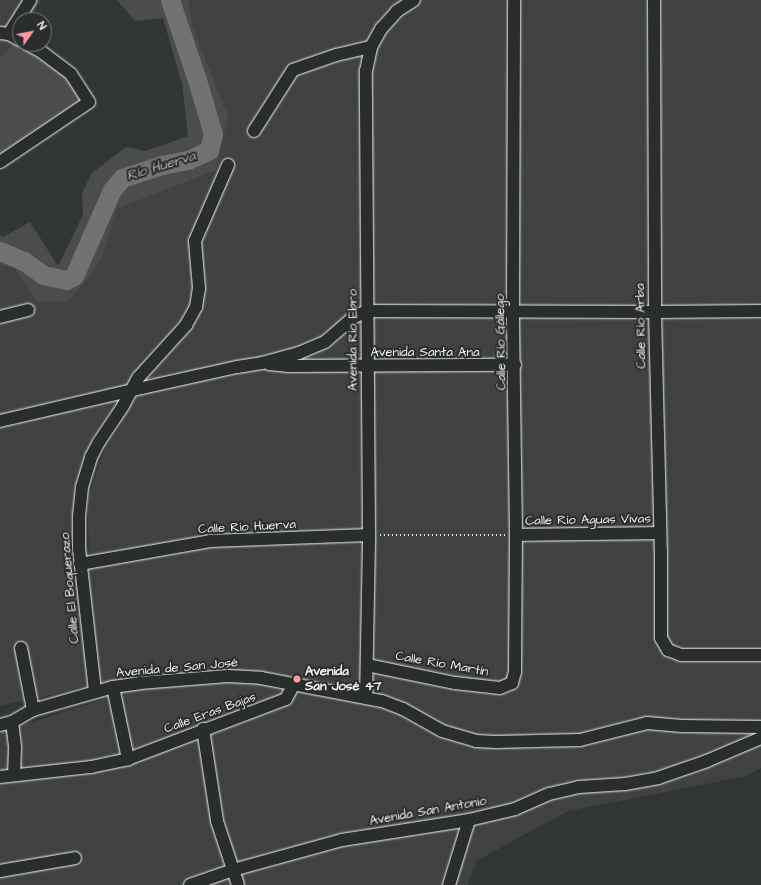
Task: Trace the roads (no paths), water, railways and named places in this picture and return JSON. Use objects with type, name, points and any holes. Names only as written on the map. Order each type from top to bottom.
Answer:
[{"type":"street","points":[[4,33],[30,0]]},
{"type":"street","name":"Avenida Río Ebro","points":[[366,698],[369,535],[366,71],[372,47],[381,29],[388,19],[405,5],[414,0]]},
{"type":"street","name":"Calle Río Gállego","points":[[512,683],[515,672],[516,535],[516,365],[513,310],[514,0]]},
{"type":"street","name":"Calle Río Arba","points":[[654,0],[654,312],[661,634],[663,643],[668,650],[681,655],[761,655]]},
{"type":"street","points":[[254,131],[293,70],[336,55],[372,47]]},
{"type":"street","points":[[0,162],[89,102],[71,74],[42,52]]},
{"type":"street","name":"Calle El Boquerazo","points":[[95,691],[80,564],[79,516],[82,487],[99,442],[141,374],[186,325],[196,307],[200,288],[195,241],[228,165]]},
{"type":"street","points":[[0,317],[28,310]]},
{"type":"street","points":[[367,311],[761,311]]},
{"type":"street","name":"Avenida Santa Ana","points":[[0,421],[132,390],[262,363],[299,353],[325,342],[354,318],[367,311]]},
{"type":"street","name":"Avenida Santa Ana","points":[[262,363],[289,366],[516,365]]},
{"type":"street","name":"Calle Río Aguas Vivas","points":[[516,535],[660,533]]},
{"type":"street","name":"Calle Río Huerva","points":[[80,564],[210,541],[369,535]]},
{"type":"street","points":[[21,648],[33,710]]},
{"type":"street","name":"Calle Río Martín","points":[[367,665],[455,683],[500,688],[512,683]]},
{"type":"street","name":"Avenida de San José","points":[[6,724],[33,710],[113,687],[140,683],[228,676],[261,678],[393,704],[442,731],[476,741],[580,740],[647,723],[682,726],[761,726]]},
{"type":"street","name":"Calle Eras Bajas","points":[[0,777],[91,767],[128,759],[203,729],[286,699],[294,684]]},
{"type":"street","points":[[113,687],[128,759]]},
{"type":"street","points":[[6,724],[15,748],[14,775]]},
{"type":"street","points":[[733,727],[736,749]]},
{"type":"street","points":[[203,729],[218,821],[238,885]]},
{"type":"street","name":"Avenida San Antonio","points":[[190,885],[233,870],[342,840],[469,820],[515,809],[550,794],[579,787],[625,784],[658,778],[736,749],[761,738]]},
{"type":"street","points":[[449,885],[469,820]]},
{"type":"street","points":[[0,871],[75,858]]},
{"type":"waterway","name":"Río Huerva","points":[[0,251],[24,261],[43,275],[66,280],[74,276],[112,190],[122,178],[162,165],[188,160],[209,150],[213,134],[197,80],[170,0]]},
{"type":"place","name":"Avenida San José 47","points":[[297,679]]}]
